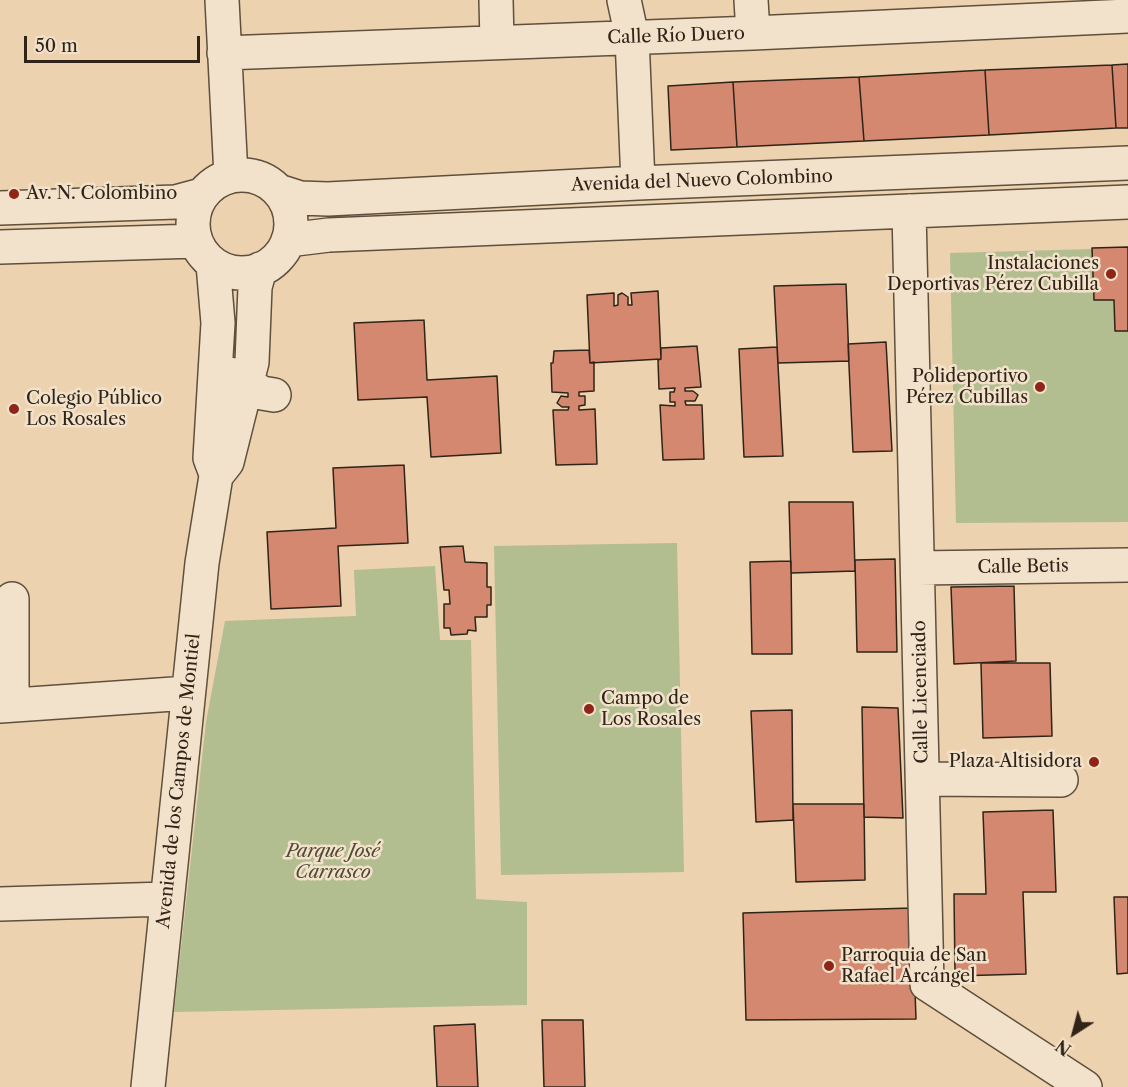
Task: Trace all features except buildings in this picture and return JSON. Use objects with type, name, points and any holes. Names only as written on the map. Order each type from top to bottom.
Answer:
[{"type":"street","points":[[222,0],[231,176]]},
{"type":"street","points":[[496,0],[497,42]]},
{"type":"street","points":[[624,0],[632,38],[638,183]]},
{"type":"street","points":[[752,0],[753,33]]},
{"type":"street","name":"Calle Río Duero","points":[[224,53],[753,33],[1030,10],[1128,16]]},
{"type":"street","name":"Avenida del Nuevo Colombino","points":[[278,191],[300,198],[328,199],[638,183],[1128,163]]},
{"type":"street","points":[[0,208],[176,202],[201,195],[220,180],[231,176],[256,177],[278,191],[290,214],[288,240],[282,252],[260,269],[244,273],[228,271],[205,252],[192,225],[194,210],[201,195]]},
{"type":"street","points":[[288,240],[329,235],[1128,202]]},
{"type":"street","name":"Calle Licenciado","points":[[909,211],[927,984],[1084,1087]]},
{"type":"street","points":[[0,247],[205,252]]},
{"type":"street","name":"Avenida de los Campos de Montiel","points":[[148,1087],[202,563],[216,476],[210,458],[218,298],[205,252]]},
{"type":"street","name":"Avenida de los Campos de Montiel","points":[[216,476],[227,462],[252,362],[255,287],[260,269]]},
{"type":"street","points":[[216,364],[246,385]]},
{"type":"street","name":"Calle Betis","points":[[918,568],[1128,565]]},
{"type":"street","points":[[12,599],[6,706],[188,693]]},
{"type":"street","points":[[923,779],[1061,780]]},
{"type":"street","points":[[0,904],[166,899]]},
{"type":"green space","name":"Polideportivo Pérez Cubillas","points":[[1128,248],[1128,522],[956,523],[950,253]]},
{"type":"green space","name":"Campo de Los Rosales","points":[[677,543],[684,872],[501,875],[494,546]]},
{"type":"green space","name":"Parque José Carrasco","points":[[435,566],[440,640],[471,640],[476,899],[527,902],[527,1005],[174,1012],[206,722],[225,621],[356,616],[354,570]]},
{"type":"place","name":"Av. N. Colombino","points":[[14,194]]},
{"type":"place","name":"Instalaciones Deportivas Pérez Cubilla","points":[[1111,274]]},
{"type":"place","name":"Polideportivo Pérez Cubillas","points":[[1040,387]]},
{"type":"place","name":"Colegio Público Los Rosales","points":[[14,409]]},
{"type":"place","name":"Campo de Los Rosales","points":[[589,709]]},
{"type":"place","name":"Plaza Altisidora","points":[[1094,762]]},
{"type":"place","name":"Parroquia de San Rafael Arcángel","points":[[829,966]]}]
